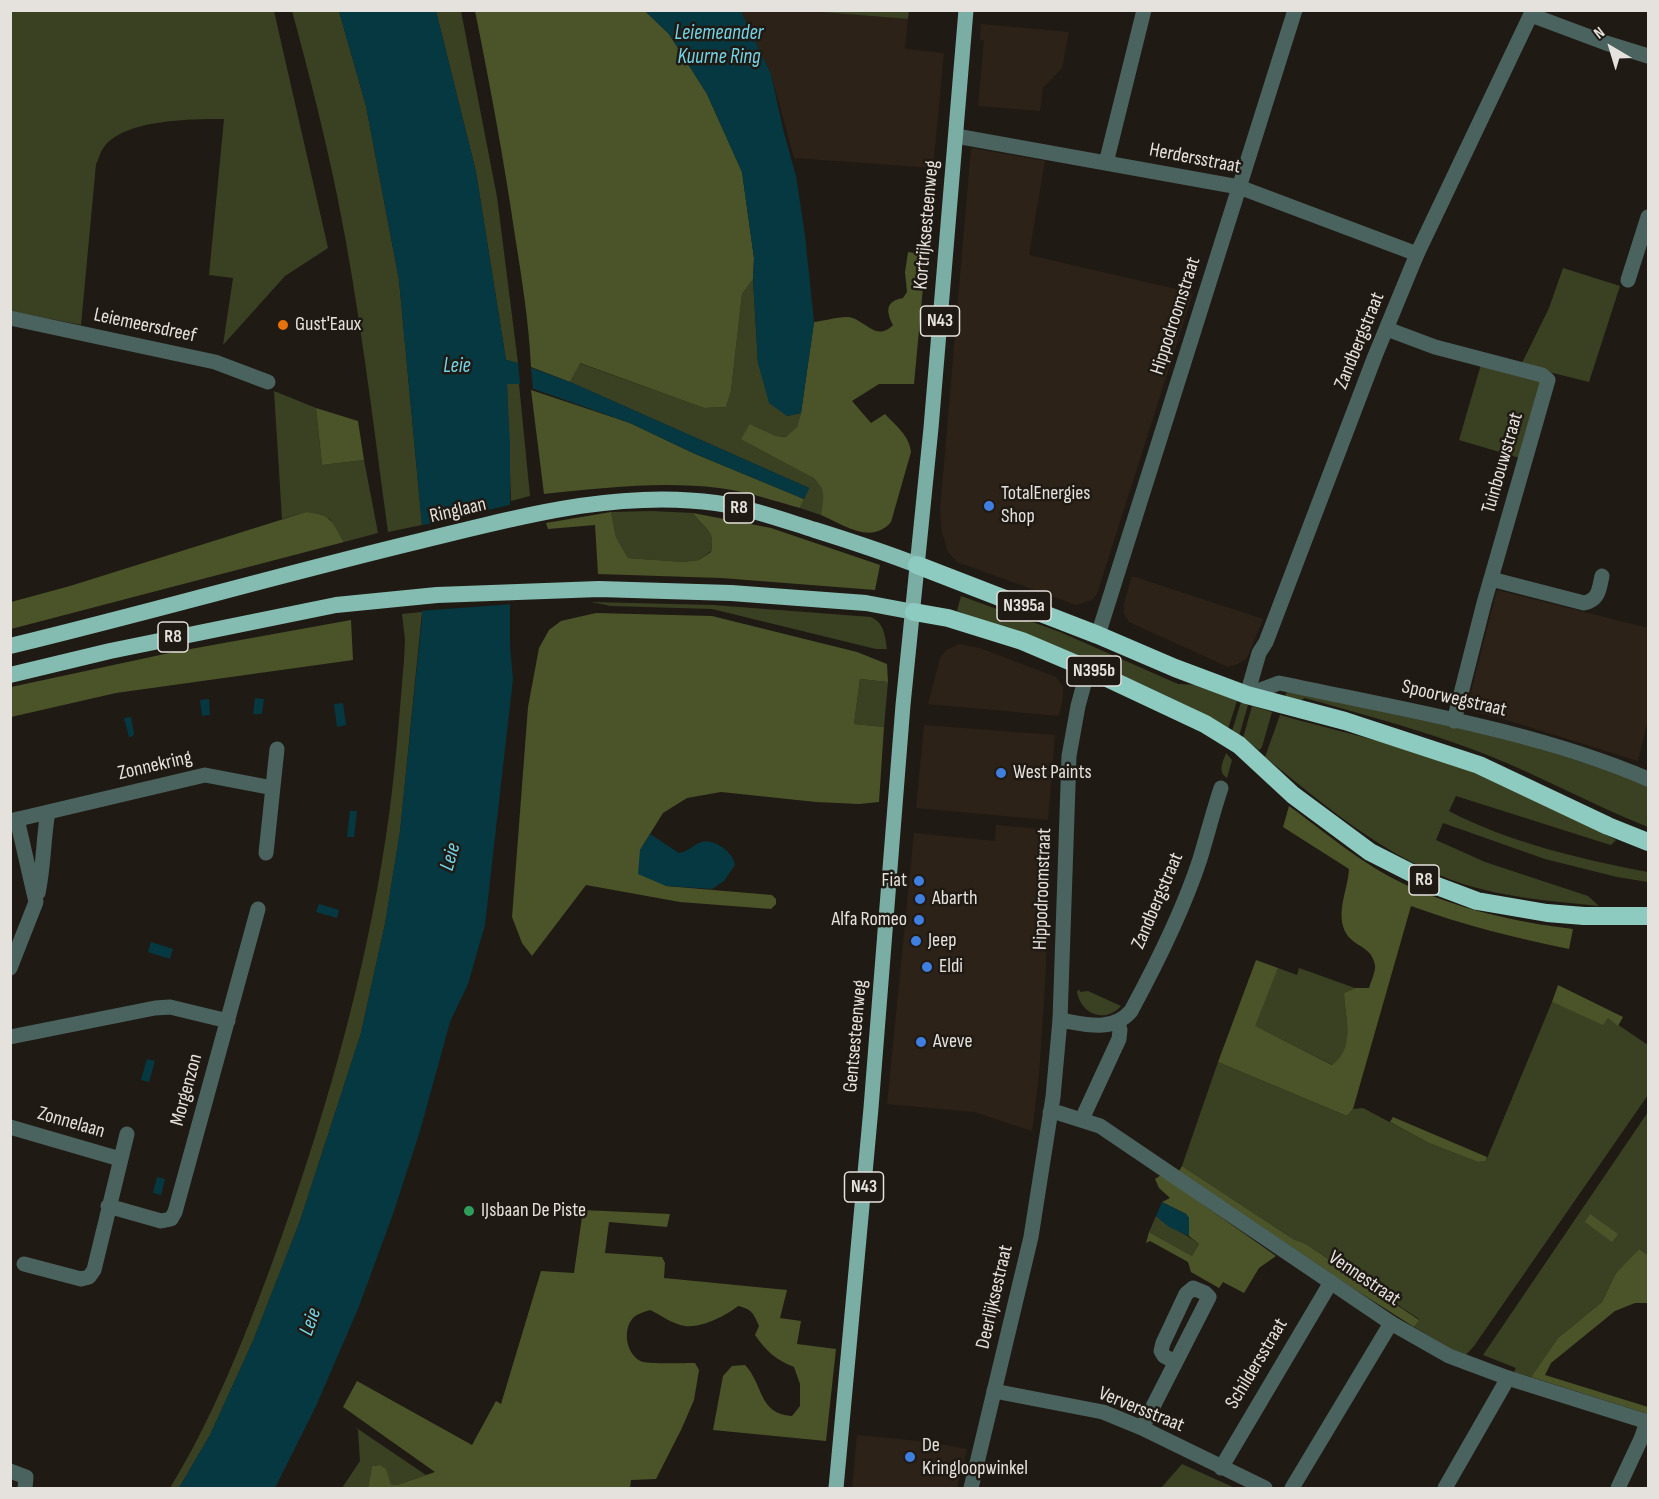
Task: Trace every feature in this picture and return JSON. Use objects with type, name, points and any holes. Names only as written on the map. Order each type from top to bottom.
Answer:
[{"type":"highway","name":"Ringlaan","points":[[10,646],[528,515],[574,507],[641,501],[687,501],[731,506],[773,516],[917,565]]},
{"type":"highway","name":"N395a","points":[[917,565],[1247,695]]},
{"type":"highway","name":"R8","points":[[10,675],[110,651],[336,605],[437,595],[599,589],[731,593],[866,603],[914,612]]},
{"type":"highway","name":"N395b","points":[[914,612],[948,618],[1011,638],[1088,669],[1205,724],[1239,745]]},
{"type":"highway","points":[[1247,695],[1345,721],[1479,765],[1608,826],[1648,842]]},
{"type":"highway","name":"R8","points":[[1239,745],[1293,795],[1370,852],[1437,886],[1477,901],[1547,913],[1584,916],[1648,916]]},
{"type":"main road","name":"Kortrijksesteenweg","points":[[916,586],[966,10]]},
{"type":"main road","name":"Gentsesteenweg","points":[[836,1488],[871,1108],[903,705],[916,586]]},
{"type":"street","points":[[1106,163],[1144,10]]},
{"type":"street","name":"Hippodroomstraat","points":[[1098,635],[1295,10]]},
{"type":"street","points":[[1532,13],[1606,43],[1648,56]]},
{"type":"street","name":"Zandbergstraat","points":[[1247,695],[1259,654],[1266,642],[1375,356],[1417,254],[1532,13]]},
{"type":"street","name":"Herdersstraat","points":[[956,136],[1239,187],[1417,254]]},
{"type":"street","points":[[1628,280],[1648,217]]},
{"type":"street","name":"Leiemeersdreef","points":[[10,318],[215,362],[268,382]]},
{"type":"street","name":"Tuinbouwstraat","points":[[1387,329],[1435,347],[1542,375],[1547,379],[1547,386],[1491,579],[1454,721]]},
{"type":"street","points":[[1491,579],[1584,603],[1592,601],[1597,596],[1602,576]]},
{"type":"street","name":"Hippodroomstraat","points":[[1050,1113],[1060,1020],[1069,756],[1078,706],[1088,669]]},
{"type":"street","name":"Spoorwegstraat","points":[[1247,695],[1279,683],[1498,729],[1648,778]]},
{"type":"street","points":[[267,853],[277,749]]},
{"type":"street","name":"Zonnekring","points":[[36,902],[14,820],[205,775],[273,788]]},
{"type":"street","name":"Zandbergstraat","points":[[1118,1022],[1131,1011],[1175,922],[1199,861],[1221,788]]},
{"type":"street","points":[[10,968],[36,902],[42,875],[48,812]]},
{"type":"street","name":"Morgenzon","points":[[108,1206],[161,1221],[171,1219],[176,1212],[258,909]]},
{"type":"street","points":[[10,1037],[155,1008],[170,1007],[228,1021]]},
{"type":"street","points":[[1050,1113],[1082,1119],[1119,1038],[1120,1030],[1118,1022],[1098,1026],[1060,1020]]},
{"type":"street","name":"Deerlijksestraat","points":[[971,1488],[1031,1237],[1050,1113]]},
{"type":"street","name":"Vennestraat","points":[[1082,1119],[1100,1126],[1391,1323],[1449,1356],[1508,1378],[1648,1422]]},
{"type":"street","name":"Zonnelaan","points":[[10,1127],[120,1159]]},
{"type":"street","points":[[24,1264],[81,1279],[89,1277],[94,1270],[127,1134]]},
{"type":"street","name":"Schildersstraat","points":[[1221,1468],[1331,1282]]},
{"type":"street","points":[[1293,1488],[1391,1323]]},
{"type":"street","points":[[1142,1428],[1175,1362]]},
{"type":"street","points":[[1445,1488],[1508,1378]]},
{"type":"street","name":"Verversstraat","points":[[994,1391],[1103,1412],[1142,1428],[1265,1488]]},
{"type":"street","points":[[1618,1488],[1648,1422]]},
{"type":"street","points":[[10,1471],[25,1483]]},
{"type":"shaded area","points":[[741,11],[810,11],[908,19],[905,49],[944,53],[933,168],[794,158],[771,74]]},
{"type":"shaded area","points":[[981,24],[1069,32],[1062,68],[1043,88],[1040,111],[978,106],[984,40],[980,40]]},
{"type":"shaded area","points":[[971,148],[1045,161],[1029,255],[1193,293],[1097,594],[1092,600],[1076,605],[957,562],[948,552],[942,533],[940,511]]},
{"type":"shaded area","points":[[1132,576],[1263,619],[1247,658],[1228,667],[1129,622],[1124,614],[1124,604]]},
{"type":"shaded area","points":[[1497,590],[1648,628],[1648,720],[1638,761],[1474,712],[1468,703]]},
{"type":"shaded area","points":[[959,644],[980,648],[1056,677],[1063,687],[1059,716],[928,704],[940,658],[946,650]]},
{"type":"shaded area","points":[[924,725],[1055,735],[1048,820],[916,808]]},
{"type":"shaded area","points":[[996,825],[1051,830],[1045,986],[1039,1076],[1032,1131],[974,1112],[887,1104],[914,833],[995,841]]},
{"type":"shaded area","name":"De Kringloopwinkel","points":[[857,1435],[929,1442],[967,1449],[957,1488],[852,1488]]},
{"type":"green space","points":[[909,10],[908,19],[810,11]]},
{"type":"green space","points":[[10,11],[274,11],[328,248],[285,276],[223,345],[233,278],[209,275],[224,119],[160,122],[127,131],[114,138],[103,149],[96,164],[81,325],[11,311]]},
{"type":"green space","points":[[292,11],[339,11],[366,106],[399,280],[422,525],[388,532],[366,366],[346,241],[311,81]]},
{"type":"green space","points":[[436,11],[461,11],[497,197],[518,363],[506,360],[476,172]]},
{"type":"green space","points":[[475,11],[645,11],[669,34],[707,94],[742,172],[754,258],[753,279],[742,294],[731,391],[726,407],[704,408],[580,363],[570,382],[531,367],[525,301],[511,208]]},
{"type":"green space","points":[[908,252],[926,255],[914,384],[879,384],[852,401],[871,423],[885,414],[905,436],[911,452],[891,522],[883,529],[866,533],[848,528],[821,515],[823,494],[820,486],[812,477],[741,439],[750,424],[776,436],[786,437],[797,427],[814,322],[847,317],[875,331],[887,330],[893,325],[888,312],[890,304],[903,298],[907,292],[905,272]]},
{"type":"green space","points":[[1563,268],[1620,286],[1589,382],[1521,365],[1549,308]]},
{"type":"green space","points":[[753,279],[758,363],[787,416],[801,413],[797,427],[787,437],[776,436],[750,424],[820,484],[825,495],[821,515],[800,508],[809,488],[570,382],[579,363],[704,408],[726,407],[731,391],[742,294]]},
{"type":"green space","points":[[1482,361],[1542,379],[1523,459],[1459,440]]},
{"type":"green space","points":[[507,384],[519,384],[530,496],[511,501]]},
{"type":"green space","points":[[531,390],[630,423],[693,453],[804,499],[800,508],[729,489],[675,485],[631,486],[544,494]]},
{"type":"green space","points":[[274,391],[316,408],[322,465],[364,460],[378,533],[344,542],[330,519],[306,512],[282,519]]},
{"type":"green space","points":[[316,408],[358,421],[364,460],[322,465]]},
{"type":"green space","points":[[306,512],[321,515],[330,520],[344,542],[11,629],[11,602],[70,586]]},
{"type":"green space","points":[[611,512],[693,513],[712,538],[711,551],[699,560],[684,562],[628,558],[616,537]]},
{"type":"green space","points":[[611,512],[616,537],[628,558],[684,562],[699,560],[711,552],[712,538],[693,513],[771,528],[880,565],[875,590],[721,578],[598,574],[595,525],[548,529],[546,523]]},
{"type":"green space","points":[[961,596],[1060,632],[1178,684],[1199,685],[1237,701],[1228,729],[1190,707],[1126,677],[957,611]]},
{"type":"green space","points":[[591,602],[713,605],[871,617],[881,626],[887,649],[876,649],[712,609],[611,606]]},
{"type":"green space","points":[[422,612],[400,832],[385,924],[361,1033],[300,1221],[253,1341],[210,1435],[179,1488],[170,1488],[200,1435],[226,1380],[290,1214],[324,1108],[366,946],[386,836],[404,660],[405,640],[402,614]]},
{"type":"green space","points":[[596,613],[712,616],[857,652],[887,664],[888,682],[860,679],[854,724],[884,727],[879,802],[859,804],[816,802],[721,792],[687,798],[663,813],[640,850],[666,886],[772,895],[776,899],[776,904],[771,909],[680,902],[586,885],[532,956],[522,943],[512,917],[528,707],[539,648],[549,630],[561,621]]},
{"type":"green space","points":[[351,620],[353,660],[116,693],[11,717],[11,687],[174,652]]},
{"type":"green space","points":[[860,679],[888,682],[884,727],[854,724]]},
{"type":"green space","points":[[1287,691],[1512,740],[1635,779],[1648,785],[1648,827],[1485,754],[1373,717],[1305,698],[1299,701],[1285,697]]},
{"type":"green space","points":[[1241,702],[1248,705],[1239,736],[1232,731]]},
{"type":"green space","points":[[1252,706],[1272,712],[1262,747],[1259,750],[1243,738]]},
{"type":"green space","points":[[1280,715],[1429,756],[1524,794],[1616,840],[1611,845],[1456,796],[1449,811],[1496,832],[1546,849],[1648,872],[1648,882],[1617,877],[1545,859],[1443,823],[1436,840],[1485,862],[1588,896],[1599,906],[1540,900],[1481,889],[1421,867],[1393,852],[1340,817],[1265,757]]},
{"type":"green space","points":[[1226,753],[1232,760],[1227,778],[1221,770]]},
{"type":"green space","points":[[1289,806],[1374,867],[1424,893],[1487,913],[1530,923],[1573,929],[1569,949],[1489,930],[1411,906],[1353,1109],[1347,1116],[1218,1062],[1256,960],[1278,968],[1255,1026],[1332,1065],[1344,1050],[1347,1041],[1344,993],[1355,988],[1369,988],[1374,973],[1373,958],[1350,938],[1343,926],[1342,905],[1349,869],[1283,827]]},
{"type":"green space","points":[[1278,968],[1297,975],[1299,968],[1355,988],[1344,993],[1347,1041],[1345,1050],[1333,1065],[1254,1026]]},
{"type":"green space","points":[[1558,985],[1623,1017],[1618,1026],[1608,1018],[1603,1025],[1552,1002]]},
{"type":"green space","points":[[1079,989],[1080,992],[1088,991],[1121,1006],[1108,1014],[1094,1014],[1088,1011],[1079,1000],[1077,992]]},
{"type":"green space","points":[[1552,1002],[1603,1024],[1608,1018],[1648,1045],[1648,1095],[1474,1346],[1464,1357],[1414,1327],[1419,1319],[1182,1166],[1218,1062],[1347,1116],[1353,1109],[1363,1108],[1429,1143],[1478,1162],[1486,1161]]},
{"type":"green space","points":[[1648,1112],[1648,1255],[1639,1249],[1616,1273],[1602,1302],[1558,1338],[1531,1377],[1514,1372],[1516,1368],[1483,1355]]},
{"type":"green space","points":[[1393,1117],[1487,1157],[1486,1161],[1478,1162],[1429,1143],[1390,1122]]},
{"type":"green space","points":[[1182,1166],[1293,1239],[1306,1244],[1419,1320],[1414,1327],[1348,1285],[1179,1171]]},
{"type":"green space","points":[[1161,1175],[1276,1256],[1259,1268],[1244,1293],[1223,1282],[1219,1288],[1191,1272],[1188,1262],[1150,1241],[1146,1243],[1149,1232],[1192,1256],[1199,1244],[1189,1236],[1189,1218],[1186,1214],[1162,1202],[1170,1198],[1159,1188],[1155,1179]]},
{"type":"green space","points":[[583,1210],[670,1214],[667,1227],[609,1222],[605,1253],[662,1257],[665,1263],[664,1278],[787,1290],[780,1318],[801,1321],[797,1344],[836,1349],[826,1441],[713,1430],[723,1376],[732,1366],[745,1365],[767,1404],[773,1410],[792,1416],[800,1406],[800,1384],[794,1367],[777,1358],[759,1341],[755,1335],[759,1326],[749,1310],[738,1306],[713,1320],[685,1326],[650,1310],[636,1315],[628,1329],[629,1349],[637,1359],[647,1363],[695,1363],[699,1370],[694,1400],[656,1479],[631,1480],[630,1488],[368,1488],[372,1466],[380,1465],[386,1469],[391,1485],[435,1472],[343,1407],[357,1381],[472,1445],[496,1401],[501,1404],[541,1271],[574,1273]]},
{"type":"green space","points":[[1590,1214],[1618,1234],[1612,1242],[1585,1222]]},
{"type":"green space","points":[[1156,1216],[1199,1244],[1192,1256],[1149,1232]]},
{"type":"green space","points":[[1639,1249],[1648,1255],[1648,1303],[1635,1303],[1615,1311],[1551,1363],[1545,1375],[1648,1407],[1648,1414],[1531,1377],[1558,1338],[1602,1302],[1616,1273]]},
{"type":"green space","points":[[355,1427],[426,1475],[397,1485],[390,1485],[380,1465],[372,1466],[368,1488],[342,1488],[360,1461],[358,1430]]},
{"type":"green space","points":[[1182,1464],[1235,1488],[1161,1488]]},
{"type":"water","name":"Leie","points":[[339,11],[436,11],[476,172],[506,360],[570,382],[809,488],[804,499],[693,453],[630,423],[520,384],[507,384],[510,445],[510,646],[513,679],[485,925],[468,984],[450,1022],[420,1131],[393,1214],[358,1309],[316,1406],[275,1488],[179,1488],[210,1435],[253,1341],[300,1221],[361,1033],[385,924],[400,831],[422,618],[422,525],[399,280],[366,106]]},
{"type":"water","name":"Leiemeander Kuurne Ring","points":[[645,11],[741,11],[771,74],[796,176],[814,322],[801,413],[787,416],[769,403],[758,363],[754,258],[742,172],[707,94],[669,34]]},
{"type":"water","points":[[255,698],[264,699],[262,714],[253,714]]},
{"type":"water","points":[[209,699],[210,715],[202,716],[200,700]]},
{"type":"water","points":[[343,703],[346,725],[337,727],[334,704]]},
{"type":"water","points":[[131,717],[134,733],[129,737],[124,718]]},
{"type":"water","points":[[350,811],[357,811],[354,837],[347,837]]},
{"type":"water","points":[[650,834],[679,853],[701,842],[712,842],[727,851],[735,865],[724,881],[712,889],[666,886],[638,874],[640,850]]},
{"type":"water","points":[[319,904],[339,910],[337,918],[316,912]]},
{"type":"water","points":[[151,942],[173,949],[170,959],[148,952]]},
{"type":"water","points":[[147,1059],[155,1061],[149,1082],[141,1080]]},
{"type":"water","points":[[157,1177],[165,1179],[161,1195],[153,1193]]},
{"type":"water","points":[[1162,1202],[1186,1214],[1189,1218],[1189,1236],[1169,1227],[1156,1216]]},
{"type":"pier","points":[[518,362],[531,367],[533,390],[520,384]]},
{"type":"pier","points":[[514,504],[514,604],[419,611],[419,526]]},
{"type":"place","name":"Gust'Eaux","points":[[283,325]]},
{"type":"place","name":"TotalEnergies Shop","points":[[989,506]]},
{"type":"place","name":"West Paints","points":[[1001,773]]},
{"type":"place","name":"Fiat","points":[[919,881]]},
{"type":"place","name":"Abarth","points":[[920,899]]},
{"type":"place","name":"Alfa Romeo","points":[[919,920]]},
{"type":"place","name":"Jeep","points":[[916,941]]},
{"type":"place","name":"Eldi","points":[[927,967]]},
{"type":"place","name":"Aveve","points":[[921,1042]]},
{"type":"place","name":"IJsbaan De Piste","points":[[469,1211]]},
{"type":"place","name":"De Kringloopwinkel","points":[[910,1457]]}]
